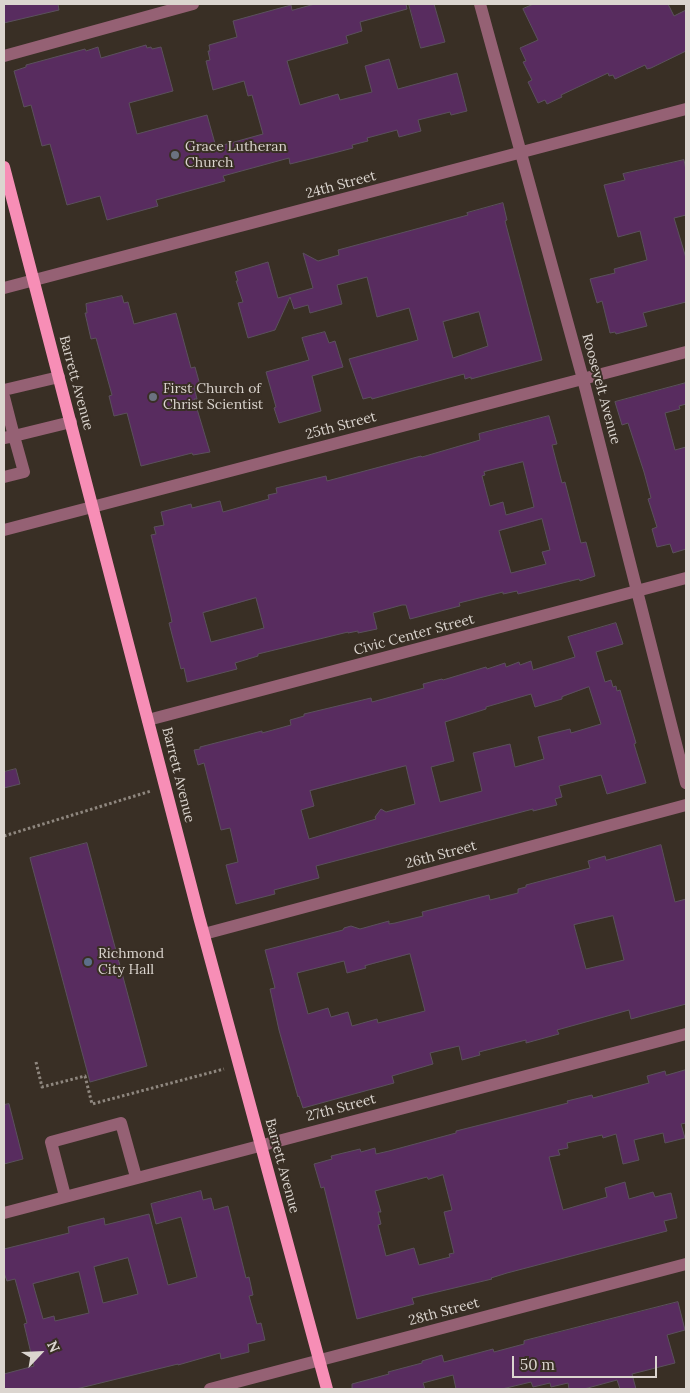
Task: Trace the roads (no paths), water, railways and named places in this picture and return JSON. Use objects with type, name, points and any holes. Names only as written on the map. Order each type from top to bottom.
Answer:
[{"type":"main road","name":"Barrett Avenue","points":[[4,167],[204,934],[326,1389]]},
{"type":"street","points":[[4,56],[146,10],[193,4]]},
{"type":"street","name":"Roosevelt Avenue","points":[[480,4],[583,379],[686,783]]},
{"type":"street","name":"24th Street","points":[[4,288],[521,154],[686,109]]},
{"type":"street","name":"25th Street","points":[[4,530],[686,352]]},
{"type":"street","points":[[4,390],[59,377]]},
{"type":"street","points":[[4,397],[9,437],[24,472],[4,477]]},
{"type":"street","points":[[9,437],[71,422]]},
{"type":"street","name":"Civic Center Street","points":[[148,720],[686,578]]},
{"type":"street","name":"26th Street","points":[[204,934],[686,806]]},
{"type":"street","name":"27th Street","points":[[4,1212],[686,1034]]},
{"type":"street","points":[[65,1196],[51,1142],[121,1123],[136,1177]]},
{"type":"street","name":"28th Street","points":[[210,1389],[686,1264]]},
{"type":"place","name":"Grace Lutheran Church","points":[[175,155]]},
{"type":"place","name":"First Church of Christ Scientist","points":[[153,397]]},
{"type":"place","name":"Richmond City Hall","points":[[88,962]]}]
